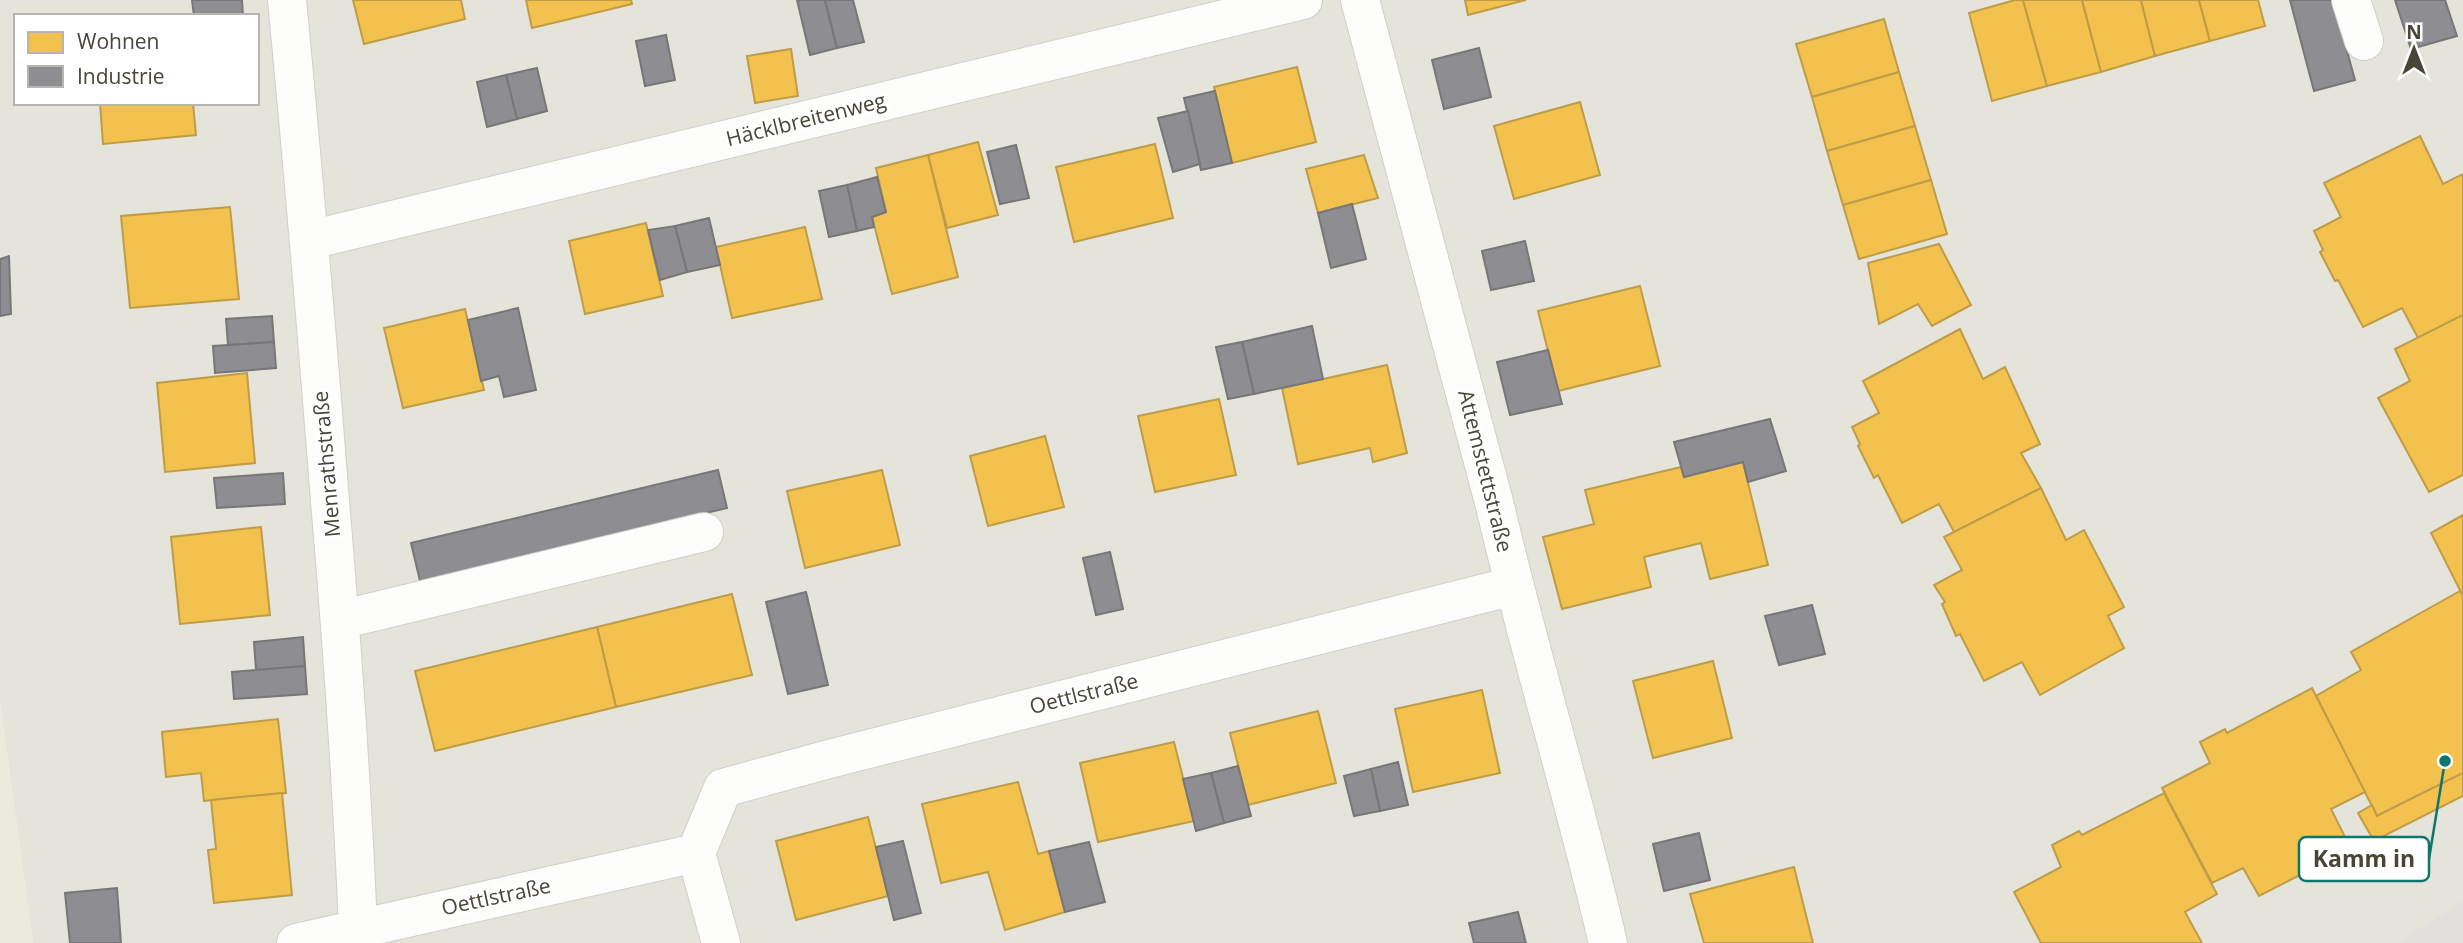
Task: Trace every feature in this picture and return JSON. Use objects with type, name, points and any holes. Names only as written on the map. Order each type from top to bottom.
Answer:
[{"type":"street","name":"Menrathstraße","points":[[287,0],[310,240],[340,620],[354,814],[358,928]]},
{"type":"street","name":"Häcklbreitenweg","points":[[310,240],[1303,0]]},
{"type":"street","name":"Attemstettstraße","points":[[1360,0],[1495,506],[1513,586],[1593,877],[1608,943]]},
{"type":"street","points":[[2351,0],[2364,41]]},
{"type":"street","points":[[340,620],[704,532]]},
{"type":"street","name":"Oettlstraße","points":[[296,943],[696,853],[723,788],[1513,586]]},
{"type":"street","points":[[696,853],[721,943]]},
{"type":"shaded area","points":[[0,0],[2463,0],[2463,943],[33,943],[0,702]]},
{"type":"shaded area","points":[[0,702],[33,943],[0,943]]},
{"type":"shaded area","points":[[2463,901],[2463,943],[2398,943]]},
{"type":"building: Wohnen","points":[[353,0],[461,0],[465,19],[364,44]]},
{"type":"building: Wohnen","points":[[526,0],[631,0],[632,4],[532,28]]},
{"type":"building: Wohnen","points":[[1465,0],[1526,0],[1468,15]]},
{"type":"building: Wohnen","points":[[2023,0],[2047,86],[1992,101],[1969,13]]},
{"type":"building: Wohnen","points":[[2023,0],[2082,0],[2101,72],[2047,86]]},
{"type":"building: Wohnen","points":[[2082,0],[2141,0],[2155,56],[2101,72]]},
{"type":"building: Wohnen","points":[[2141,0],[2199,0],[2210,41],[2155,56]]},
{"type":"building: Wohnen","points":[[2199,0],[2258,0],[2265,26],[2210,41]]},
{"type":"building: Wohnen","points":[[1884,19],[1899,72],[1812,97],[1796,44]]},
{"type":"building: Wohnen","points":[[791,49],[798,96],[755,103],[747,56]]},
{"type":"building: Wohnen","points":[[1297,67],[1316,142],[1232,163],[1214,87]]},
{"type":"building: Wohnen","points":[[1899,72],[1915,126],[1827,151],[1812,97]]},
{"type":"building: Wohnen","points":[[1580,102],[1600,175],[1514,199],[1494,126]]},
{"type":"building: Wohnen","points":[[100,105],[193,105],[196,135],[103,144]]},
{"type":"building: Wohnen","points":[[1915,126],[1931,180],[1843,205],[1827,151]]},
{"type":"building: Wohnen","points":[[2420,136],[2443,184],[2463,174],[2463,315],[2418,338],[2402,308],[2363,327],[2320,252],[2323,250],[2314,231],[2341,217],[2324,183]]},
{"type":"building: Wohnen","points":[[978,142],[998,215],[947,228],[928,155]]},
{"type":"building: Wohnen","points":[[1155,144],[1173,218],[1074,242],[1056,167]]},
{"type":"building: Wohnen","points":[[928,155],[958,277],[892,294],[872,217],[886,212],[876,168]]},
{"type":"building: Wohnen","points":[[1364,155],[1378,198],[1318,213],[1306,169]]},
{"type":"building: Wohnen","points":[[1931,180],[1947,234],[1859,259],[1843,205]]},
{"type":"building: Wohnen","points":[[230,207],[239,299],[130,308],[121,216]]},
{"type":"building: Wohnen","points":[[646,223],[663,296],[585,314],[569,241]]},
{"type":"building: Wohnen","points":[[805,227],[822,299],[732,318],[716,247]]},
{"type":"building: Wohnen","points":[[1939,244],[1971,305],[1932,326],[1918,304],[1879,324],[1868,263]]},
{"type":"building: Wohnen","points":[[1640,286],[1660,366],[1558,391],[1538,311]]},
{"type":"building: Wohnen","points":[[465,309],[484,390],[403,408],[384,328]]},
{"type":"building: Wohnen","points":[[2463,315],[2463,475],[2429,492],[2378,398],[2410,381],[2395,349]]},
{"type":"building: Wohnen","points":[[1960,329],[1983,379],[2005,367],[2040,444],[2021,453],[2041,488],[1954,532],[1939,504],[1902,523],[1878,475],[1874,478],[1852,427],[1879,413],[1863,381]]},
{"type":"building: Wohnen","points":[[1387,365],[1407,453],[1373,462],[1370,448],[1298,464],[1282,388]]},
{"type":"building: Wohnen","points":[[247,373],[255,463],[165,472],[157,383]]},
{"type":"building: Wohnen","points":[[1219,399],[1236,475],[1155,492],[1138,416]]},
{"type":"building: Wohnen","points":[[1045,436],[1064,507],[988,526],[970,456]]},
{"type":"building: Wohnen","points":[[1743,462],[1768,565],[1710,579],[1701,543],[1644,557],[1651,587],[1562,609],[1543,537],[1594,524],[1585,490],[1681,467],[1684,477]]},
{"type":"building: Wohnen","points":[[882,470],[900,545],[805,568],[787,491]]},
{"type":"building: Wohnen","points":[[2041,488],[2066,540],[2084,530],[2124,607],[2108,616],[2124,648],[2040,695],[2022,662],[1984,681],[1960,634],[1956,636],[1942,604],[1945,602],[1934,585],[1962,570],[1944,537]]},
{"type":"building: Wohnen","points":[[2463,515],[2463,596],[2431,533]]},
{"type":"building: Wohnen","points":[[261,527],[270,615],[180,624],[171,537]]},
{"type":"building: Wohnen","points":[[2460,591],[2463,596],[2463,773],[2377,816],[2316,696],[2361,670],[2351,652]]},
{"type":"building: Wohnen","points":[[732,594],[752,675],[616,707],[597,627]]},
{"type":"building: Wohnen","points":[[597,627],[616,707],[435,751],[415,671]]},
{"type":"building: Wohnen","points":[[1713,661],[1732,738],[1653,758],[1633,681]]},
{"type":"building: Wohnen","points":[[2312,688],[2365,792],[2331,809],[2351,849],[2259,896],[2243,868],[2212,883],[2162,788],[2210,763],[2200,742],[2225,729],[2227,733]]},
{"type":"building: Wohnen","points":[[1482,690],[1500,773],[1413,792],[1395,709]]},
{"type":"building: Wohnen","points":[[1318,711],[1336,783],[1248,805],[1230,733]]},
{"type":"building: Wohnen","points":[[278,719],[286,793],[204,801],[201,773],[166,777],[162,732]]},
{"type":"building: Wohnen","points":[[1174,742],[1194,821],[1098,842],[1080,763]]},
{"type":"building: Wohnen","points":[[2463,773],[2463,796],[2374,841],[2358,813],[2372,805],[2377,816]]},
{"type":"building: Wohnen","points":[[1018,782],[1038,854],[1049,851],[1065,912],[1005,930],[988,872],[941,883],[922,804]]},
{"type":"building: Wohnen","points":[[282,793],[292,895],[214,903],[208,850],[216,849],[211,800]]},
{"type":"building: Wohnen","points":[[2164,793],[2217,894],[2185,912],[2202,943],[2041,943],[2014,892],[2061,867],[2052,845],[2079,831],[2082,835]]},
{"type":"building: Wohnen","points":[[868,817],[888,896],[796,920],[776,841]]},
{"type":"building: Wohnen","points":[[1794,867],[1813,943],[1704,943],[1690,894]]},
{"type":"building: Industrie","points":[[192,0],[242,0],[243,14],[194,14]]},
{"type":"building: Industrie","points":[[797,0],[825,0],[837,48],[810,55]]},
{"type":"building: Industrie","points":[[825,0],[853,0],[864,42],[837,48]]},
{"type":"building: Industrie","points":[[2290,0],[2333,0],[2355,80],[2314,91]]},
{"type":"building: Industrie","points":[[2395,0],[2445,0],[2457,36],[2411,49]]},
{"type":"building: Industrie","points":[[666,35],[675,80],[645,86],[636,41]]},
{"type":"building: Industrie","points":[[1479,48],[1491,97],[1444,109],[1432,60]]},
{"type":"building: Industrie","points":[[537,68],[547,111],[517,119],[506,75]]},
{"type":"building: Industrie","points":[[506,75],[517,119],[487,127],[477,82]]},
{"type":"building: Industrie","points":[[1215,91],[1232,163],[1201,170],[1184,98]]},
{"type":"building: Industrie","points":[[1188,111],[1200,164],[1173,172],[1158,118]]},
{"type":"building: Industrie","points":[[1016,145],[1029,198],[1000,204],[987,152]]},
{"type":"building: Industrie","points":[[877,177],[886,212],[872,217],[874,227],[857,231],[847,185]]},
{"type":"building: Industrie","points":[[847,185],[857,231],[829,237],[819,191]]},
{"type":"building: Industrie","points":[[1352,204],[1366,259],[1331,268],[1318,213]]},
{"type":"building: Industrie","points":[[709,218],[720,265],[687,272],[675,226]]},
{"type":"building: Industrie","points":[[675,226],[687,272],[660,280],[648,230]]},
{"type":"building: Industrie","points":[[1525,241],[1534,281],[1491,290],[1482,251]]},
{"type":"building: Industrie","points":[[9,256],[11,314],[0,316],[0,259]]},
{"type":"building: Industrie","points":[[518,308],[536,390],[504,397],[499,376],[481,381],[468,320]]},
{"type":"building: Industrie","points":[[272,316],[274,342],[228,345],[226,319]]},
{"type":"building: Industrie","points":[[1312,326],[1323,379],[1254,394],[1242,342]]},
{"type":"building: Industrie","points":[[274,342],[276,368],[215,373],[213,346]]},
{"type":"building: Industrie","points":[[1242,342],[1254,394],[1228,399],[1216,347]]},
{"type":"building: Industrie","points":[[1548,350],[1562,404],[1510,415],[1497,362]]},
{"type":"building: Industrie","points":[[1770,419],[1786,471],[1748,482],[1743,462],[1684,477],[1674,442]]},
{"type":"building: Industrie","points":[[718,470],[727,508],[420,581],[411,543]]},
{"type":"building: Industrie","points":[[283,473],[285,504],[217,508],[214,478]]},
{"type":"building: Industrie","points":[[1110,552],[1123,609],[1096,615],[1083,558]]},
{"type":"building: Industrie","points":[[806,592],[828,685],[788,694],[766,602]]},
{"type":"building: Industrie","points":[[1812,605],[1825,654],[1779,665],[1765,616]]},
{"type":"building: Industrie","points":[[303,637],[305,666],[256,670],[254,642]]},
{"type":"building: Industrie","points":[[305,666],[307,694],[234,699],[232,672]]},
{"type":"building: Industrie","points":[[1398,762],[1408,805],[1380,811],[1371,769]]},
{"type":"building: Industrie","points":[[1238,766],[1251,816],[1224,823],[1211,773]]},
{"type":"building: Industrie","points":[[1371,769],[1380,811],[1354,816],[1344,776]]},
{"type":"building: Industrie","points":[[1211,773],[1224,823],[1196,831],[1183,779]]},
{"type":"building: Industrie","points":[[1699,833],[1710,880],[1664,891],[1653,844]]},
{"type":"building: Industrie","points":[[903,841],[921,913],[894,920],[876,847]]},
{"type":"building: Industrie","points":[[1089,842],[1105,902],[1065,912],[1049,851]]},
{"type":"building: Industrie","points":[[117,888],[121,943],[70,943],[65,893]]},
{"type":"building: Industrie","points":[[1518,912],[1526,943],[1474,943],[1469,923]]},
{"type":"place","name":"Kamm in","points":[[2445,761]]}]
